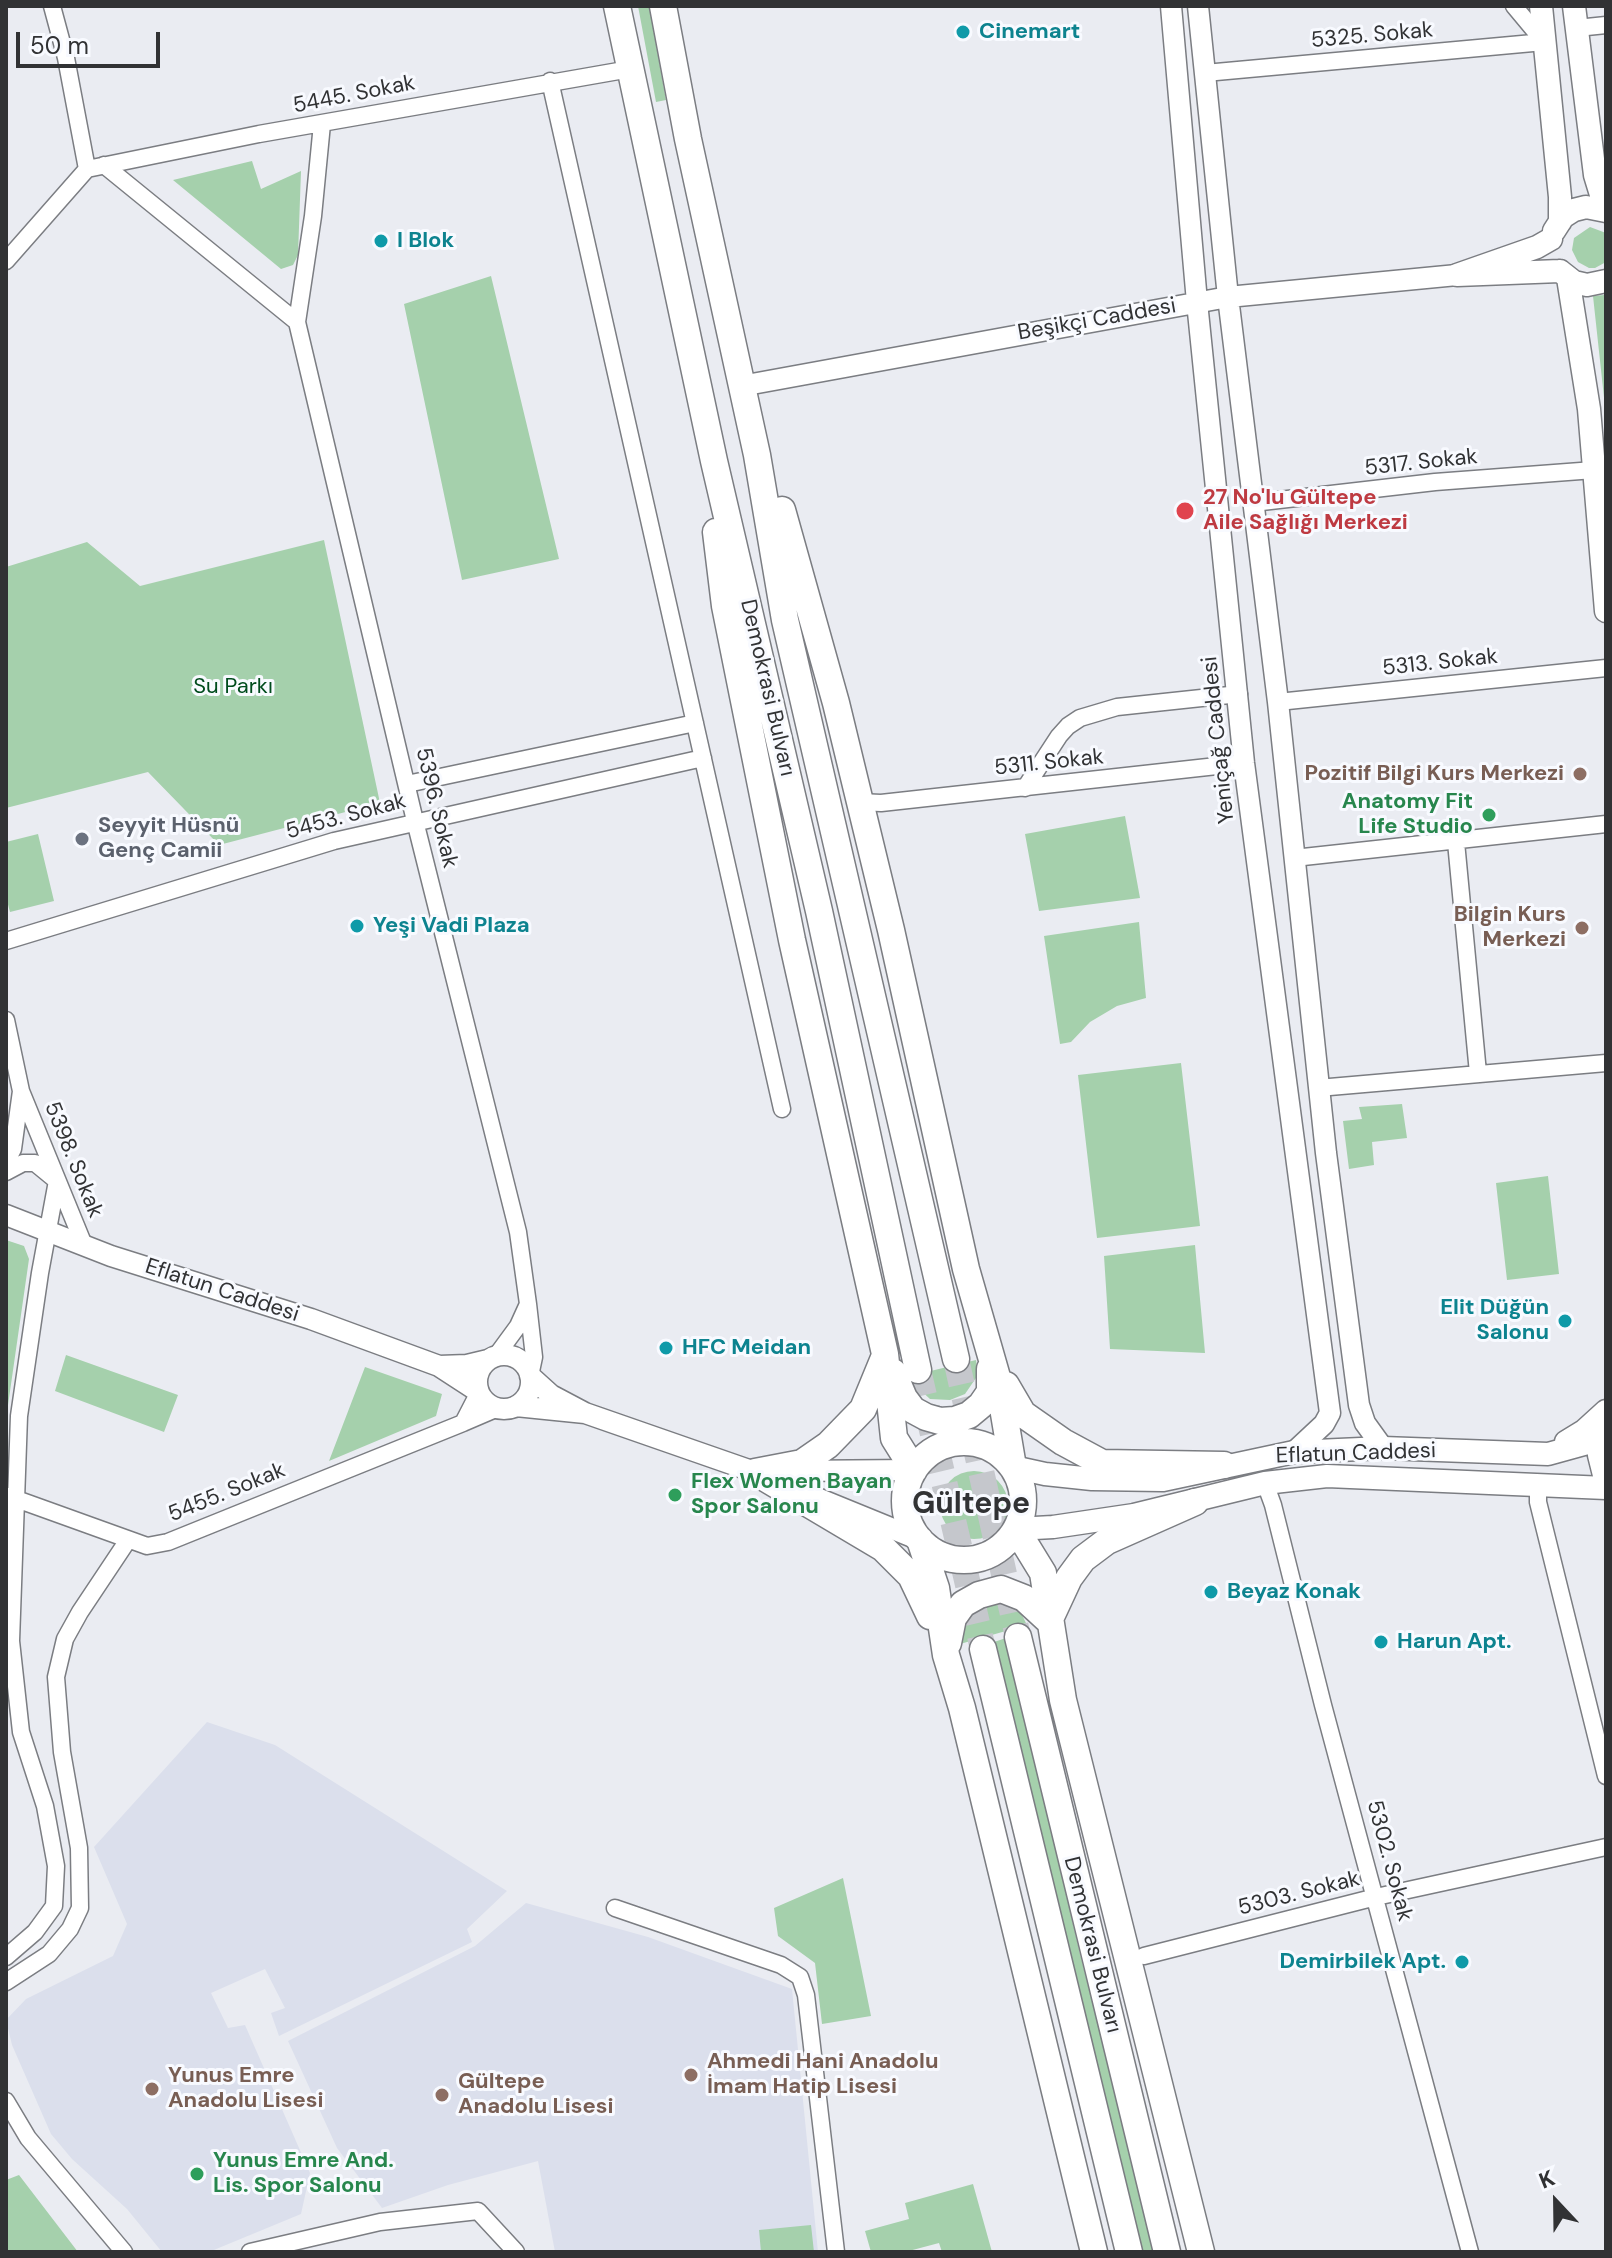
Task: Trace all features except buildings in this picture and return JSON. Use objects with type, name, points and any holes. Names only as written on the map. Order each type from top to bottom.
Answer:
[{"type":"highway","name":"Demokrasi Bulvarı","points":[[617,6],[714,461],[819,911],[918,1370]]},
{"type":"highway","name":"Demokrasi Bulvarı","points":[[663,6],[688,139],[757,455],[785,620],[956,1359]]},
{"type":"highway","points":[[757,455],[780,505],[836,703],[891,930],[966,1269],[1002,1395],[1013,1467],[1023,1490],[1024,1504],[1016,1529],[1007,1542],[994,1552],[963,1560],[933,1551],[920,1540]]},
{"type":"highway","points":[[714,461],[716,535],[725,606],[792,940],[885,1354],[894,1438],[914,1470]]},
{"type":"highway","points":[[885,1354],[904,1398],[913,1410],[940,1421],[955,1420],[969,1415],[990,1392],[989,1346]]},
{"type":"highway","points":[[989,1346],[1023,1414],[1063,1442],[1102,1463],[1224,1465]]},
{"type":"highway","points":[[755,1472],[802,1463],[828,1445],[863,1409],[885,1354]]},
{"type":"highway","points":[[946,1655],[936,1588],[920,1540],[907,1514],[905,1499],[914,1470],[929,1454],[958,1442],[974,1442],[990,1447],[1013,1467]]},
{"type":"highway","points":[[755,1472],[883,1548],[911,1576],[921,1594],[946,1655],[962,1708],[1094,2252]]},
{"type":"highway","points":[[1049,1621],[1069,1578],[1083,1559],[1107,1541],[1195,1502]]},
{"type":"highway","points":[[1016,1529],[1043,1573],[1063,1700],[1201,2252]]},
{"type":"highway","points":[[946,1655],[953,1618],[963,1604],[979,1595],[1001,1589],[1007,1591],[1024,1598],[1049,1621]]},
{"type":"highway","name":"Demokrasi Bulvarı","points":[[1018,1637],[1167,2252]]},
{"type":"highway","name":"Demokrasi Bulvarı","points":[[983,1649],[1129,2252]]},
{"type":"main road","points":[[1541,6],[1560,197],[1551,253],[1564,274],[1589,409],[1606,611]]},
{"type":"main road","points":[[1576,17],[1595,175],[1606,211]]},
{"type":"main road","points":[[1590,139],[1606,167]]},
{"type":"main road","name":"Beşikçi Caddesi","points":[[1457,275],[1537,247],[1574,210],[1586,207],[1606,211]]},
{"type":"main road","name":"Beşikçi Caddesi","points":[[1457,275],[1564,274],[1587,285],[1606,281]]},
{"type":"main road","points":[[1606,1412],[1600,1465],[1606,1485]]},
{"type":"main road","points":[[1548,1454],[1584,1431],[1606,1412]]},
{"type":"main road","name":"Eflatun Caddesi","points":[[1013,1467],[1092,1479],[1163,1480],[1294,1452],[1383,1448],[1548,1454],[1603,1439]]},
{"type":"main road","name":"Eflatun Caddesi","points":[[1016,1529],[1134,1515],[1265,1483],[1327,1476],[1606,1485]]},
{"type":"street","points":[[6,261],[87,169],[66,58],[52,6]]},
{"type":"street","name":"Yeniçağ Caddesi","points":[[1171,6],[1197,302],[1244,763],[1330,1413],[1324,1424],[1294,1452]]},
{"type":"street","points":[[1198,6],[1228,297],[1278,702],[1318,1088],[1359,1405],[1365,1423],[1383,1448]]},
{"type":"street","points":[[1514,6],[1544,42]]},
{"type":"street","points":[[1576,17],[1606,25]]},
{"type":"street","name":"5325. Sokak","points":[[1205,73],[1544,42]]},
{"type":"street","name":"5445. Sokak","points":[[87,169],[259,134],[630,69]]},
{"type":"street","points":[[550,81],[782,1109]]},
{"type":"street","points":[[297,322],[313,216],[322,124]]},
{"type":"street","points":[[104,165],[297,322]]},
{"type":"street","name":"Beşikçi Caddesi","points":[[741,386],[1228,297],[1457,275]]},
{"type":"street","name":"5396. Sokak","points":[[297,322],[415,821],[518,1232],[534,1357],[530,1376]]},
{"type":"street","name":"5317. Sokak","points":[[1253,503],[1435,482],[1594,470]]},
{"type":"street","name":"5313. Sokak","points":[[1278,702],[1606,668]]},
{"type":"street","points":[[1025,788],[1059,736],[1080,718],[1117,707],[1239,694]]},
{"type":"street","points":[[407,784],[695,723]]},
{"type":"street","name":"5453. Sokak","points":[[6,941],[334,841],[703,758]]},
{"type":"street","name":"5311. Sokak","points":[[859,802],[881,803],[1244,763]]},
{"type":"street","points":[[1294,858],[1606,824]]},
{"type":"street","points":[[1456,842],[1478,1073]]},
{"type":"street","name":"5398. Sokak","points":[[6,1020],[21,1091],[84,1245]]},
{"type":"street","points":[[1318,1088],[1606,1063]]},
{"type":"street","name":"5398. Sokak","points":[[6,1163],[13,1149],[21,1091]]},
{"type":"street","points":[[6,1172],[23,1163],[35,1163],[57,1181],[19,1416],[11,1497],[11,1641],[21,1732],[45,1806],[56,1866],[54,1906],[35,1932],[6,1957]]},
{"type":"street","name":"Eflatun Caddesi","points":[[6,1215],[84,1245],[311,1319],[439,1366]]},
{"type":"street","points":[[463,1423],[479,1392],[478,1374],[518,1326],[528,1304]]},
{"type":"street","points":[[439,1366],[467,1365],[505,1355],[521,1361],[530,1376],[551,1395],[585,1413],[755,1472],[920,1540]]},
{"type":"street","points":[[439,1366],[479,1392],[490,1405],[585,1413]]},
{"type":"street","points":[[507,1407],[528,1394],[530,1376]]},
{"type":"street","name":"5455. Sokak","points":[[11,1497],[147,1546],[168,1542],[507,1407]]},
{"type":"street","points":[[755,1472],[914,1470]]},
{"type":"street","name":"5302. Sokak","points":[[1265,1483],[1470,2252]]},
{"type":"street","points":[[1538,1484],[1538,1502],[1606,1776]]},
{"type":"street","points":[[6,1982],[49,1954],[70,1929],[80,1908],[79,1848],[62,1752],[56,1677],[65,1639],[128,1540]]},
{"type":"street","name":"5303. Sokak","points":[[1144,1956],[1376,1897],[1606,1847]]},
{"type":"street","points":[[615,1908],[781,1965],[800,1977],[806,1995],[836,2252]]},
{"type":"street","points":[[6,2101],[28,2138],[124,2252]]},
{"type":"street","points":[[250,2252],[380,2222],[478,2211],[516,2252]]},
{"type":"shaded area","points":[[207,1722],[275,1745],[507,1891],[467,1929],[472,1942],[279,2036],[271,2013],[285,2008],[265,1969],[211,1993],[228,2028],[245,2025],[310,2173],[301,2214],[209,2252],[162,2252],[127,2209],[72,2159],[51,2134],[12,2045],[6,2020],[26,1999],[113,1956],[127,1924],[94,1847]]},
{"type":"shaded area","points":[[526,1903],[648,1937],[792,1989],[818,2252],[555,2252],[538,2161],[448,2185],[382,2208],[337,2148],[288,2041],[475,1946]]},
{"type":"green space","points":[[638,6],[649,6],[666,100],[656,102]]},
{"type":"green space","points":[[252,161],[261,189],[301,171],[298,255],[293,265],[281,269],[173,180]]},
{"type":"green space","points":[[1590,227],[1606,233],[1606,262],[1595,268],[1578,262],[1572,250],[1574,238]]},
{"type":"green space","points":[[491,276],[559,559],[462,580],[404,304]]},
{"type":"green space","points":[[1604,295],[1606,315],[1606,416],[1593,296]]},
{"type":"green space","name":"Su Parkı","points":[[324,540],[380,803],[219,845],[148,772],[6,808],[6,567],[87,542],[140,586]]},
{"type":"green space","points":[[1125,816],[1140,898],[1039,911],[1025,834]]},
{"type":"green space","points":[[38,834],[54,901],[10,912],[6,897],[6,842]]},
{"type":"green space","points":[[1139,922],[1146,998],[1117,1006],[1090,1022],[1071,1042],[1060,1044],[1044,936]]},
{"type":"green space","points":[[1181,1063],[1200,1226],[1097,1238],[1078,1075]]},
{"type":"green space","points":[[1402,1104],[1407,1138],[1372,1142],[1374,1165],[1349,1169],[1343,1121],[1362,1119],[1359,1107]]},
{"type":"green space","points":[[1548,1176],[1559,1274],[1507,1280],[1496,1183]]},
{"type":"green space","points":[[6,1240],[24,1246],[29,1259],[6,1419]]},
{"type":"green space","points":[[1195,1245],[1205,1353],[1110,1349],[1104,1256]]},
{"type":"green space","points":[[66,1355],[178,1395],[164,1432],[55,1391]]},
{"type":"green space","points":[[976,1360],[978,1375],[965,1394],[950,1400],[930,1399],[910,1376]]},
{"type":"green space","points":[[365,1367],[442,1394],[436,1416],[329,1461]]},
{"type":"green space","points":[[974,1471],[987,1473],[998,1481],[1006,1492],[1006,1518],[998,1529],[987,1537],[974,1539],[961,1537],[950,1529],[942,1518],[940,1505],[942,1492],[950,1481],[961,1473]]},
{"type":"green space","points":[[993,1602],[1021,1613],[1027,1625],[960,1644],[968,1612]]},
{"type":"green space","points":[[1006,1638],[1080,1954],[1155,2252],[1143,2252],[1016,1739],[994,1642]]},
{"type":"green space","points":[[843,1878],[871,2016],[822,2024],[815,1963],[778,1936],[774,1908]]},
{"type":"green space","points":[[19,2175],[78,2252],[6,2252],[6,2180]]},
{"type":"green space","points":[[973,2184],[992,2252],[942,2252],[939,2243],[905,2252],[871,2252],[865,2231],[909,2219],[905,2203]]},
{"type":"green space","points":[[811,2225],[814,2252],[761,2252],[759,2230]]},
{"type":"tunnel","points":[[956,1359],[1018,1637]]},
{"type":"tunnel","points":[[918,1370],[983,1649]]},
{"type":"place","name":"Cinemart","points":[[963,32]]},
{"type":"place","name":"I Blok","points":[[381,241]]},
{"type":"place","name":"27 No'lu Gültepe Aile Sağlığı Merkezi","points":[[1185,511]]},
{"type":"place","name":"Pozitif Bilgi Kurs Merkezi","points":[[1580,774]]},
{"type":"place","name":"Anatomy Fit Life Studio","points":[[1489,815]]},
{"type":"place","name":"Seyyit Hüsnü Genç Camii","points":[[82,839]]},
{"type":"place","name":"Yeşi Vadi Plaza","points":[[357,926]]},
{"type":"place","name":"Bilgin Kurs Merkezi","points":[[1582,928]]},
{"type":"place","name":"Elit Düğün Salonu","points":[[1565,1321]]},
{"type":"place","name":"HFC Meidan","points":[[666,1348]]},
{"type":"place","name":"Flex Women Bayan Spor Salonu","points":[[675,1495]]},
{"type":"place","name":"Beyaz Konak","points":[[1211,1592]]},
{"type":"place","name":"Harun Apt.","points":[[1381,1642]]},
{"type":"place","name":"Demirbilek Apt.","points":[[1462,1962]]},
{"type":"place","name":"Ahmedi Hani Anadolu İmam Hatip Lisesi","points":[[691,2075]]},
{"type":"place","name":"Yunus Emre Anadolu Lisesi","points":[[152,2089]]},
{"type":"place","name":"Gültepe Anadolu Lisesi","points":[[442,2095]]},
{"type":"place","name":"Yunus Emre And. Lis. Spor Salonu","points":[[197,2174]]},
{"type":"district","name":"Gültepe","points":[[971,1505]]}]
